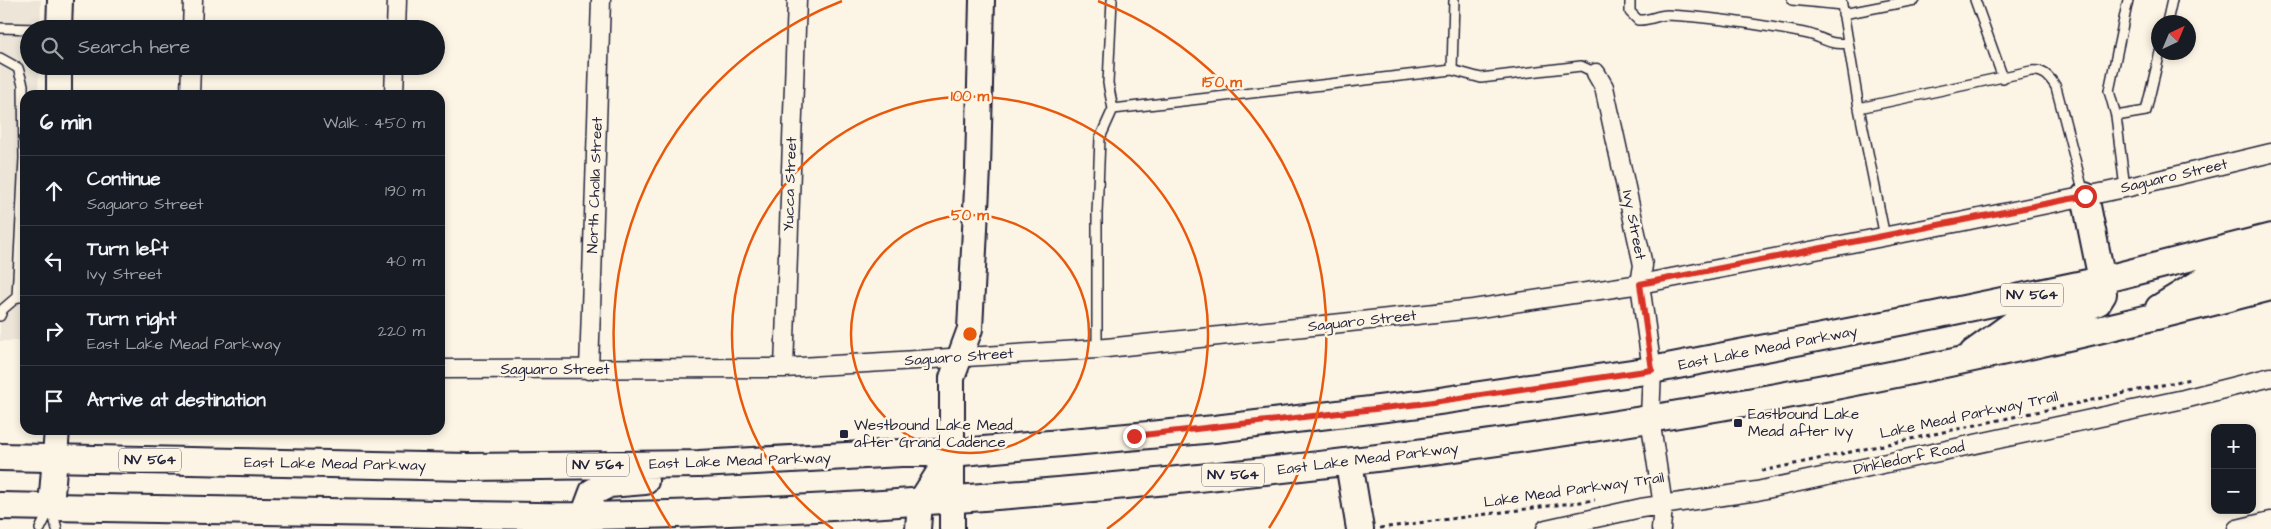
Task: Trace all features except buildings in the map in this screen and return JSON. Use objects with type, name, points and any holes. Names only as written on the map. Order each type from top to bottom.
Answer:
[{"type":"main road","points":[[59,20],[60,0]]},
{"type":"main road","points":[[952,529],[952,378],[970,329],[978,169],[982,0]]},
{"type":"main road","points":[[59,75],[59,90]]},
{"type":"main road","points":[[1964,360],[2016,322],[2087,307],[2098,302],[2103,294],[2102,280],[2085,196]]},
{"type":"main road","name":"East Lake Mead Parkway","points":[[0,457],[468,467],[699,464],[901,453],[951,453],[1224,428],[1419,404],[1652,370],[1925,317],[2102,280],[2271,237]]},
{"type":"main road","points":[[2134,323],[2208,278],[2271,262]]},
{"type":"main road","name":"East Lake Mead Parkway","points":[[0,506],[50,522],[584,522],[952,500],[1349,463],[1512,441],[1811,391],[2134,323],[2271,287]]},
{"type":"main road","points":[[50,522],[56,435]]},
{"type":"main road","points":[[918,529],[920,502],[951,453]]},
{"type":"main road","points":[[1349,463],[1360,529]]},
{"type":"main road","points":[[584,522],[593,492],[609,484],[673,479],[699,464]]},
{"type":"street","points":[[192,20],[193,0]]},
{"type":"street","points":[[396,20],[397,0]]},
{"type":"street","name":"North Cholla Street","points":[[589,370],[601,0]]},
{"type":"street","name":"Yucca Street","points":[[784,368],[797,0]]},
{"type":"street","name":"Ivy Street","points":[[1596,73],[1604,87],[1643,265],[1640,284],[1652,370],[1650,418],[1663,506],[1661,529]]},
{"type":"street","points":[[190,90],[191,75]]},
{"type":"street","points":[[394,90],[395,75]]},
{"type":"street","name":"Saguaro Street","points":[[445,369],[784,368],[959,358],[1096,349],[1473,309],[1640,284],[1885,237],[2125,188],[2271,153]]},
{"type":"street","name":"Dinkledorf Road","points":[[1546,529],[1641,508],[1757,491],[2184,400],[2271,377]]},
{"type":"street","points":[[2237,529],[2271,521]]},
{"type":"lane","points":[[1096,349],[1096,213],[1100,138],[1113,110],[1108,83],[1112,0]]},
{"type":"lane","points":[[1452,70],[1454,0]]},
{"type":"lane","points":[[1630,0],[1630,12],[1638,20],[1645,21],[1667,15],[1808,33],[1836,45],[1848,43]]},
{"type":"lane","points":[[1792,0],[1842,2],[1859,108],[1885,237]]},
{"type":"lane","points":[[1844,14],[1915,0]]},
{"type":"lane","points":[[1975,0],[2003,78]]},
{"type":"lane","points":[[2125,188],[2116,116],[2109,91],[2128,0]]},
{"type":"lane","points":[[2169,15],[2172,0]]},
{"type":"lane","points":[[0,28],[20,29]]},
{"type":"lane","points":[[0,58],[18,68],[20,75]]},
{"type":"lane","points":[[2116,116],[2146,111],[2158,60]]},
{"type":"lane","points":[[1113,110],[1452,70],[1480,78],[1581,66],[1596,73]]},
{"type":"lane","points":[[1859,108],[2038,70],[2051,80],[2059,97],[2085,196]]},
{"type":"lane","points":[[20,75],[23,90]]},
{"type":"lane","points":[[0,316],[3,309],[20,298]]},
{"type":"path","name":"Lake Mead Parkway Trail","points":[[1755,473],[2194,378]]},
{"type":"path","name":"Lake Mead Parkway Trail","points":[[1376,529],[1600,499]]},
{"type":"shaded area","points":[[0,0],[41,0],[40,20],[20,20],[20,75],[39,75],[38,90],[20,90],[20,341],[0,341]]},
{"type":"place","name":"Eastbound Lake Mead after Ivy","points":[[1738,423]]},
{"type":"place","name":"Westbound Lake Mead after Grand Cadence","points":[[844,434]]},
{"type":"route","points":[[1134,436],[1215,429],[1419,404],[1652,370],[1640,284],[2085,196]]}]
